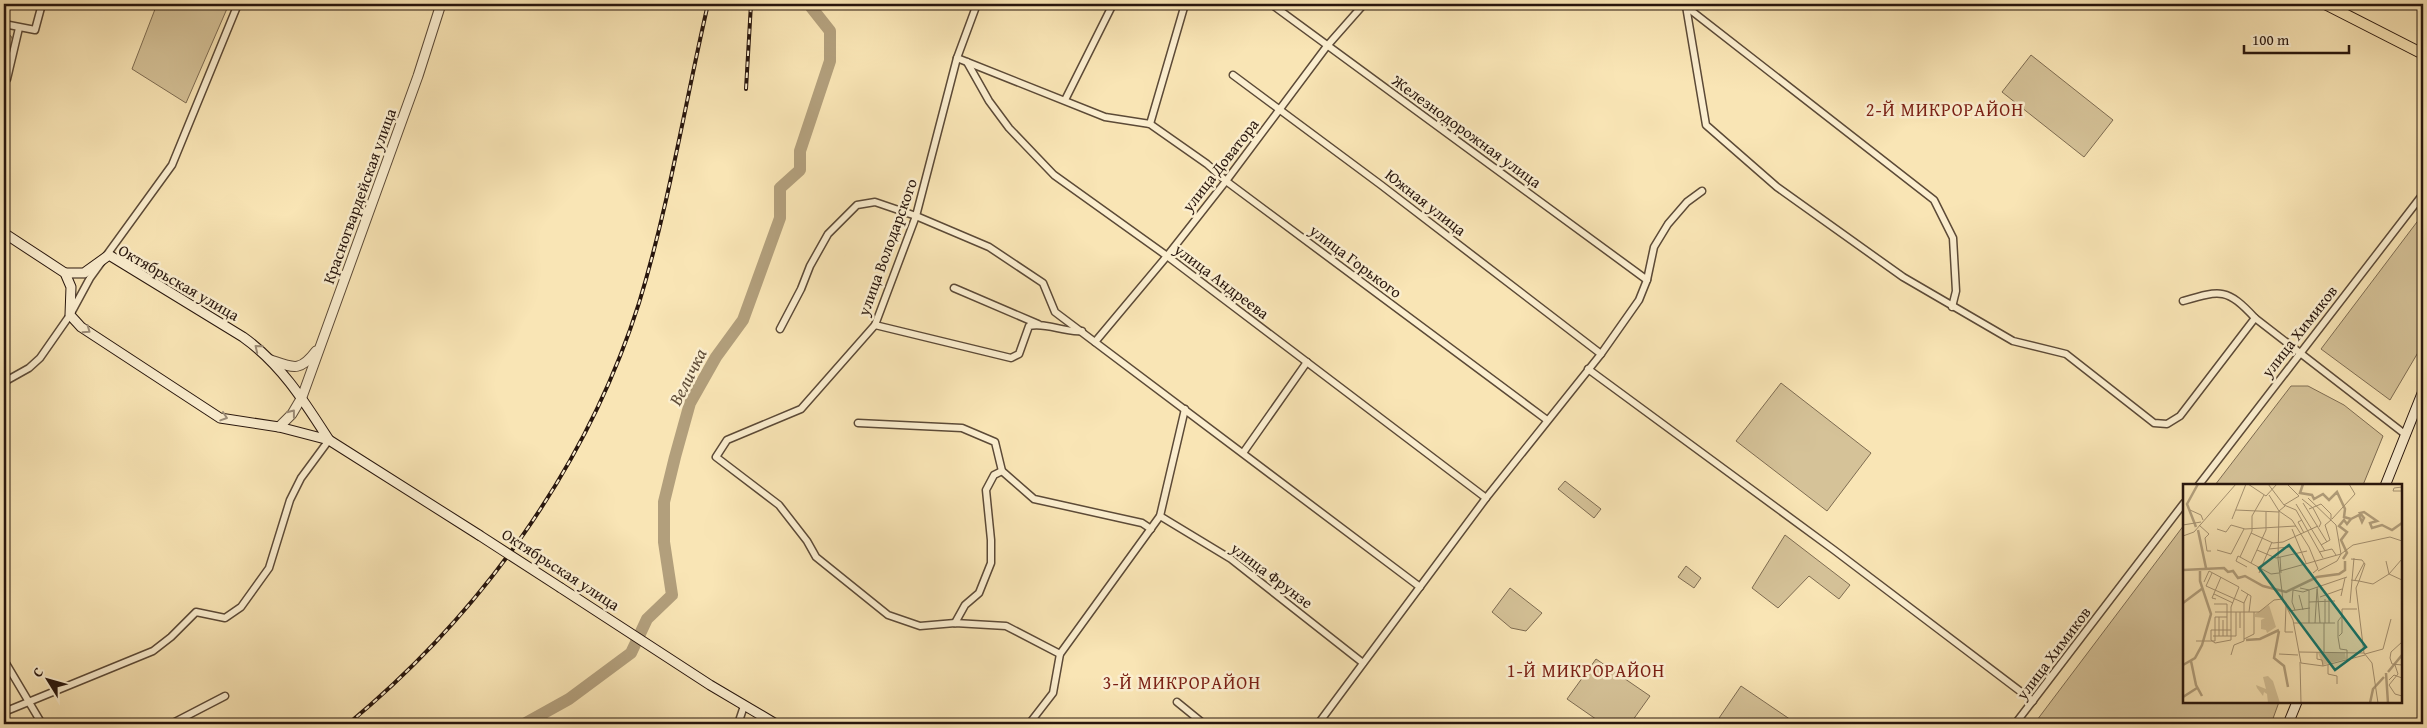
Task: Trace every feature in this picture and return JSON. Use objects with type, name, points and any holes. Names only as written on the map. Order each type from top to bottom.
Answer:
[{"type":"main road","name":"Красногвардейская улица","points":[[279,427],[292,414],[302,398],[418,76],[441,4]]},
{"type":"main road","points":[[2325,4],[2423,54]]},
{"type":"main road","points":[[4,233],[65,273],[71,287],[70,315]]},
{"type":"main road","name":"Октябрьская улица","points":[[65,273],[84,273],[109,255],[243,337],[271,360],[302,398],[329,440]]},
{"type":"main road","name":"Октябрьская улица","points":[[70,315],[81,327],[220,418],[279,427],[329,440],[621,625],[744,706],[776,724]]},
{"type":"main road","points":[[271,360],[292,367],[300,367],[308,362],[322,342]]},
{"type":"main road","points":[[2386,484],[2423,391]]},
{"type":"main road","points":[[2288,724],[2297,703]]},
{"type":"street","points":[[4,24],[35,30],[42,4]]},
{"type":"street","points":[[4,382],[30,368],[40,358],[70,315],[90,278],[109,255],[172,165],[238,4]]},
{"type":"street","name":"улица Володарского","points":[[955,623],[920,626],[888,615],[816,557],[808,542],[780,505],[716,457],[727,440],[801,409],[875,325],[916,216],[957,58],[977,4]]},
{"type":"street","points":[[1065,100],[1113,4]]},
{"type":"street","points":[[957,58],[1105,117],[1150,124],[1185,4]]},
{"type":"street","name":"Железнодорожная улица","points":[[1271,4],[1647,280]]},
{"type":"street","name":"улица Доватора","points":[[1095,342],[1167,256],[1226,181],[1327,46],[1364,4]]},
{"type":"street","points":[[1684,5],[1934,200],[1953,238],[1956,292],[1952,307]]},
{"type":"street","points":[[1684,5],[1706,125],[1778,186],[1903,277],[2013,341],[2066,354],[2154,423],[2167,424],[2180,416],[2255,318]]},
{"type":"street","points":[[4,84],[7,79],[19,28]]},
{"type":"street","name":"улица Андреева","points":[[967,62],[994,108],[1009,128],[1054,176],[1167,256],[1486,498]]},
{"type":"street","name":"Южная улица","points":[[1233,75],[1381,185],[1601,354]]},
{"type":"street","name":"улица Горького","points":[[1150,124],[1207,164],[1226,181],[1547,420]]},
{"type":"street","points":[[1318,724],[1486,498],[1601,354],[1639,300],[1647,280],[1654,247],[1668,224],[1687,202],[1702,191]]},
{"type":"street","name":"улица Химиков","points":[[2200,484],[2423,194]]},
{"type":"street","points":[[780,329],[802,289],[810,266],[828,234],[857,205],[875,202],[916,216],[989,247],[1043,283],[1055,312],[1420,587]]},
{"type":"street","points":[[954,288],[1038,324],[1074,332],[1082,331]]},
{"type":"street","points":[[2183,301],[2211,293],[2228,294],[2255,318],[2406,435]]},
{"type":"street","points":[[875,325],[1011,358],[1019,354],[1029,326],[1038,324]]},
{"type":"street","points":[[1243,453],[1307,362]]},
{"type":"street","points":[[1588,369],[1834,550],[2033,701]]},
{"type":"street","points":[[1029,724],[1054,693],[1060,654],[1160,516],[1185,409]]},
{"type":"street","points":[[858,423],[962,428],[995,442],[1002,472],[1034,499],[1142,523],[1151,529]]},
{"type":"street","points":[[4,712],[153,651],[171,637],[196,612],[225,618],[241,607],[269,568],[290,500],[301,478],[329,440]]},
{"type":"street","points":[[1002,472],[994,475],[986,490],[992,540],[991,563],[980,593],[965,604],[955,623],[1006,626],[1060,654]]},
{"type":"street","name":"улица Химиков","points":[[2015,724],[2183,504]]},
{"type":"street","name":"улица Фрунзе","points":[[1160,516],[1231,559],[1363,663]]},
{"type":"street","points":[[4,660],[42,724]]},
{"type":"street","points":[[171,724],[226,696]]},
{"type":"street","points":[[1177,702],[1204,724]]},
{"type":"street","points":[[738,724],[744,706]]},
{"type":"shaded area","points":[[157,4],[229,4],[186,103],[132,69]]},
{"type":"shaded area","points":[[4,33],[11,36],[13,41],[4,75]]},
{"type":"shaded area","points":[[2031,55],[2113,120],[2084,157],[2002,92]]},
{"type":"shaded area","points":[[2423,214],[2423,344],[2390,400],[2321,349]]},
{"type":"shaded area","points":[[1781,383],[1871,453],[1827,511],[1736,441]]},
{"type":"shaded area","points":[[2291,386],[2308,386],[2344,405],[2383,436],[2363,484],[2216,484]]},
{"type":"shaded area","points":[[1565,481],[1601,509],[1594,518],[1558,489]]},
{"type":"shaded area","points":[[2183,526],[2183,703],[2279,703],[2271,724],[2034,724]]},
{"type":"shaded area","points":[[1785,535],[1850,585],[1839,599],[1809,576],[1778,608],[1752,588]]},
{"type":"shaded area","points":[[1686,566],[1701,578],[1694,588],[1678,577]]},
{"type":"shaded area","points":[[1510,588],[1542,613],[1526,631],[1511,628],[1492,612]]},
{"type":"shaded area","points":[[1596,659],[1650,696],[1630,724],[1603,724],[1567,699]]},
{"type":"shaded area","points":[[1741,686],[1797,724],[1722,724],[1717,721]]},
{"type":"waterway","name":"Величка","points":[[524,724],[569,699],[631,653],[647,619],[672,595],[664,542],[664,502],[690,403],[716,357],[743,320],[780,218],[780,188],[800,170],[800,151],[830,61],[830,31],[811,7],[811,4]]},
{"type":"railway","points":[[348,724],[396,681],[442,635],[484,586],[524,534],[559,480],[590,423],[617,364],[650,266],[708,4]]},
{"type":"railway","points":[[746,89],[751,4]]},
{"type":"district","name":"2-Й МИКРОРАЙОН","points":[[1945,110]]},
{"type":"district","name":"1-Й МИКРОРАЙОН","points":[[1586,671]]},
{"type":"district","name":"3-Й МИКРОРАЙОН","points":[[1182,683]]}]
